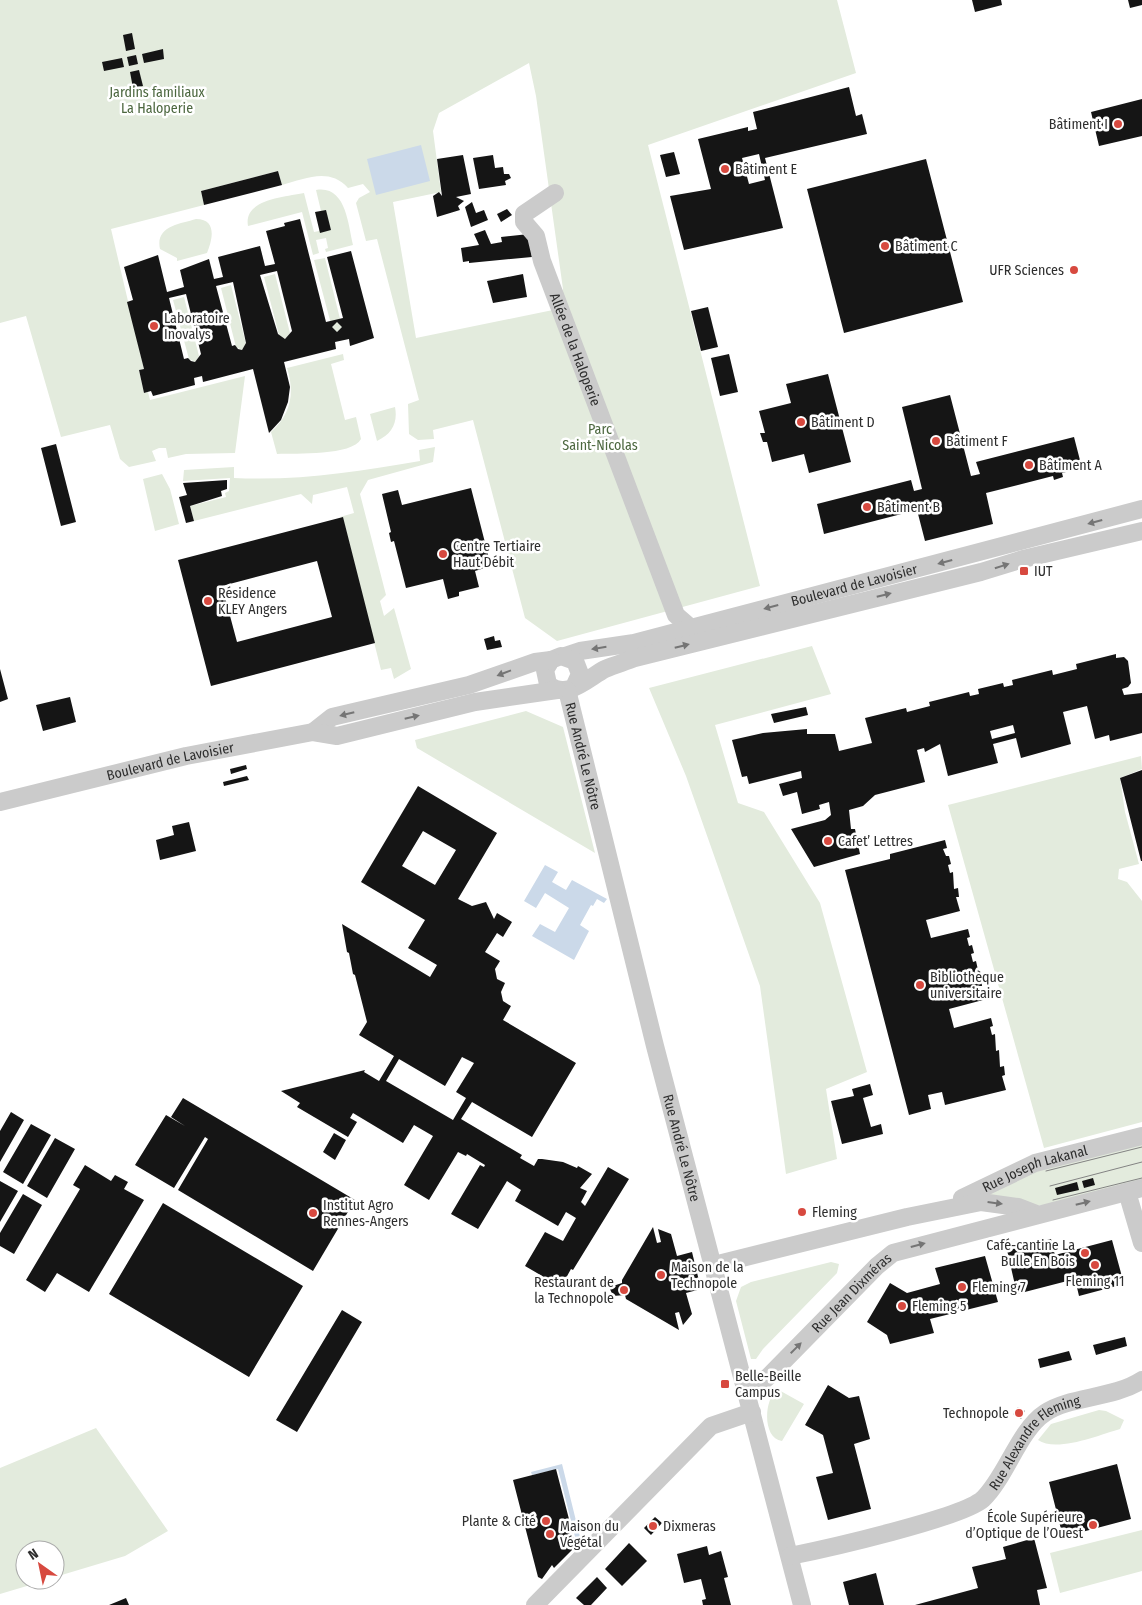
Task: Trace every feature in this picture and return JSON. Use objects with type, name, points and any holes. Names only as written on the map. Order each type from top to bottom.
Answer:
[{"type":"street","name":"Allée de la Haloperie","points":[[556,193],[524,214],[524,222],[536,236],[542,261],[676,616],[691,628]]},
{"type":"street","name":"Boulevard de Lavoisier","points":[[313,732],[332,718],[469,684],[527,664],[558,658],[580,651],[634,643],[1142,509]]},
{"type":"street","name":"Boulevard de Lavoisier","points":[[0,802],[186,756],[313,732],[337,736],[475,702],[566,689],[604,670],[635,658],[981,572],[1023,559],[1142,531]]},
{"type":"street","points":[[558,658],[575,661],[580,671],[578,681],[566,689],[548,684],[546,677],[545,670],[558,658]]},
{"type":"street","name":"Rue André Le Nôtre","points":[[566,689],[655,1046],[802,1605]]},
{"type":"street","name":"Rue Joseph Lakanal","points":[[930,1211],[979,1192],[1028,1166],[1142,1136]]},
{"type":"street","points":[[1036,1214],[1134,1190],[1142,1243]]},
{"type":"street","name":"Rue Joseph Lakanal","points":[[714,1266],[930,1211],[981,1202],[993,1202],[1018,1207],[1036,1214]]},
{"type":"street","name":"Rue Jean Dixméras","points":[[748,1394],[769,1376],[877,1266],[893,1253],[1036,1214]]},
{"type":"street","name":"Rue Alexandre Fleming","points":[[790,1556],[931,1521],[975,1505],[987,1495],[1032,1426],[1046,1412],[1127,1389],[1142,1380]]},
{"type":"street","points":[[535,1605],[711,1426],[752,1412]]},
{"type":"green space","points":[[0,0],[837,0],[856,73],[648,145],[760,586],[557,641],[525,618],[473,420],[433,430],[434,439],[418,440],[409,434],[408,404],[419,400],[377,239],[366,241],[356,203],[359,198],[370,192],[363,184],[348,188],[333,178],[316,176],[282,185],[278,171],[201,191],[204,205],[111,229],[144,369],[139,370],[144,393],[148,392],[150,400],[245,376],[235,453],[186,454],[168,458],[166,448],[159,448],[152,451],[156,461],[129,467],[120,459],[110,425],[61,437],[26,316],[0,323]],"holes":[[[529,63],[536,96],[563,289],[553,310],[416,338],[393,202],[441,192],[433,131],[439,113]]]},
{"type":"green space","points":[[316,190],[326,190],[340,200],[347,217],[353,245],[326,252],[325,249],[328,248],[326,238],[316,240],[319,253],[313,255],[302,212],[248,226],[248,217],[252,210],[259,205],[277,198],[304,193],[314,232],[319,231],[321,211]]},
{"type":"green space","points":[[196,219],[208,223],[212,232],[207,253],[177,261],[177,258],[160,249],[159,241],[165,231],[170,227]]},
{"type":"green space","points":[[325,258],[342,327],[337,332],[332,328],[314,260]]},
{"type":"green space","points":[[275,274],[290,333],[285,339],[279,335],[264,277]]},
{"type":"green space","points":[[231,285],[246,344],[242,350],[236,347],[221,288]]},
{"type":"green space","points":[[184,297],[199,356],[195,362],[189,359],[173,300]]},
{"type":"green space","points":[[343,354],[344,360],[331,364],[345,420],[356,417],[361,439],[356,444],[335,451],[277,454],[271,432],[283,418],[290,403],[291,386],[287,368]]},
{"type":"green space","points":[[395,407],[396,418],[393,427],[387,435],[377,441],[370,414]]},
{"type":"green space","points":[[435,447],[433,462],[368,480],[360,494],[386,595],[380,601],[384,616],[394,608],[411,669],[394,679],[391,668],[381,670],[343,518],[340,517],[354,513],[347,487],[313,495],[312,504],[301,494],[194,521],[190,506],[226,497],[225,493],[229,491],[230,478],[183,481],[184,470],[234,467],[234,478],[305,477],[350,472],[420,461],[419,450]]},
{"type":"green space","points":[[162,474],[170,489],[179,524],[155,531],[143,479]]},
{"type":"green space","points":[[812,646],[831,694],[715,725],[738,803],[764,812],[820,903],[867,1072],[826,1089],[837,1159],[786,1174],[760,986],[686,776],[649,688]]},
{"type":"green space","points":[[526,711],[563,727],[595,853],[417,748],[415,740]]},
{"type":"green space","points":[[1141,756],[1142,769],[1120,778],[1125,812],[1139,864],[1119,869],[1118,879],[1127,882],[1142,901],[1142,1122],[1044,1148],[948,805]]},
{"type":"green space","points":[[1142,1143],[1142,1181],[1050,1205],[1036,1205],[985,1194],[1023,1174]]},
{"type":"green space","points":[[831,1262],[839,1264],[837,1273],[763,1349],[756,1359],[751,1359],[736,1301],[741,1287],[751,1282]]},
{"type":"green space","points":[[777,1389],[804,1404],[782,1441],[771,1433],[767,1418],[769,1401]]},
{"type":"green space","points":[[1099,1410],[1106,1411],[1124,1420],[1120,1429],[1090,1439],[1066,1444],[1046,1444],[1038,1440],[1051,1424]]},
{"type":"green space","points":[[96,1428],[168,1531],[125,1556],[65,1574],[65,1540],[15,1540],[15,1590],[0,1594],[0,1468]]},
{"type":"green space","points":[[1142,1530],[1142,1571],[1060,1593],[1050,1553]]},
{"type":"water","points":[[421,145],[430,181],[376,195],[367,159]]},
{"type":"water","points":[[545,865],[558,872],[552,882],[566,890],[572,880],[607,899],[604,903],[597,899],[593,906],[591,905],[580,925],[589,931],[574,960],[532,936],[540,924],[555,932],[569,908],[545,893],[536,908],[524,901]]},
{"type":"water","points":[[562,1464],[581,1541],[577,1545],[558,1469],[532,1475],[531,1472]]},
{"type":"building","points":[[972,0],[1001,0],[1002,5],[975,12]]},
{"type":"building","points":[[1128,0],[1142,0],[1142,5],[1130,8]]},
{"type":"building","points":[[132,33],[135,49],[126,51],[123,35]]},
{"type":"building","points":[[163,49],[164,59],[144,63],[142,54]]},
{"type":"building","points":[[136,55],[138,64],[129,66],[127,57]]},
{"type":"building","points":[[122,58],[124,67],[104,71],[102,62]]},
{"type":"building","points":[[139,70],[143,86],[133,88],[130,72]]},
{"type":"building","name":"Bâtiment E","points":[[849,87],[856,116],[862,114],[867,134],[765,158],[783,228],[684,250],[670,196],[711,189],[698,139],[748,127],[748,131],[757,129],[753,112]],"holes":[[[759,154],[765,180],[749,184],[742,158]]]},
{"type":"building","name":"Bâtiment I","points":[[1142,99],[1142,136],[1099,146],[1091,112]]},
{"type":"building","points":[[674,152],[680,174],[666,177],[660,155]]},
{"type":"building","points":[[463,155],[471,194],[456,197],[464,201],[458,206],[460,210],[437,217],[433,196],[439,192],[442,196],[437,159]]},
{"type":"building","points":[[493,155],[495,168],[503,167],[504,174],[509,174],[511,178],[505,181],[506,185],[479,189],[473,158]]},
{"type":"building","name":"Bâtiment C","points":[[926,159],[963,302],[844,333],[807,189]]},
{"type":"building","points":[[278,171],[282,185],[204,205],[201,191]]},
{"type":"building","points":[[472,202],[476,213],[484,210],[488,220],[471,227],[465,207]]},
{"type":"building","points":[[507,209],[512,215],[501,222],[497,214]]},
{"type":"building","points":[[326,210],[331,230],[320,233],[315,212]]},
{"type":"building","name":"Laboratoire Inovalys","points":[[300,219],[326,322],[343,318],[327,257],[351,251],[374,338],[350,346],[349,339],[335,342],[336,349],[284,362],[290,387],[288,402],[281,420],[269,433],[253,369],[203,382],[202,376],[194,378],[195,385],[153,396],[151,391],[144,393],[139,370],[144,369],[127,302],[133,300],[124,267],[158,255],[167,292],[184,287],[180,270],[209,259],[214,279],[223,277],[218,257],[260,246],[265,266],[275,264],[266,231],[285,226],[284,223]],"holes":[[[277,271],[292,331],[285,339],[278,334],[260,275]],[[233,282],[246,343],[242,350],[238,349],[235,345],[232,346],[216,286]],[[186,294],[201,354],[195,362],[188,358],[184,359],[169,298]],[[337,322],[342,327],[337,332],[332,327]]]},
{"type":"building","points":[[485,230],[491,244],[502,242],[501,237],[529,234],[532,257],[463,262],[461,248],[479,245],[474,234]]},
{"type":"building","points":[[523,274],[527,297],[493,303],[487,281]]},
{"type":"building","points":[[708,307],[718,347],[701,351],[691,311]]},
{"type":"building","points":[[729,354],[738,392],[720,396],[711,358]]},
{"type":"building","name":"Bâtiment D","points":[[828,374],[851,462],[809,473],[804,454],[772,462],[767,442],[763,442],[760,433],[765,433],[759,411],[791,403],[786,384]]},
{"type":"building","points":[[950,395],[971,476],[980,474],[976,462],[1074,437],[1082,468],[1062,473],[1063,477],[1054,480],[1053,476],[986,493],[993,524],[925,541],[917,510],[824,534],[817,504],[911,480],[914,491],[922,489],[902,407]]},
{"type":"building","points":[[56,444],[76,522],[61,526],[41,448]]},
{"type":"building","points":[[227,480],[227,489],[221,491],[222,496],[190,506],[194,521],[186,523],[179,497],[187,495],[183,483]]},
{"type":"building","name":"Centre Tertiaire Haut Débit","points":[[471,488],[491,566],[475,571],[479,587],[459,592],[459,596],[448,599],[443,579],[406,588],[394,541],[391,542],[389,533],[391,532],[382,494],[398,490],[402,505]]},
{"type":"building","name":"Résidence KLEY Angers","points":[[343,517],[375,643],[211,686],[178,560]],"holes":[[[317,561],[332,617],[237,642],[222,586]]]},
{"type":"building","points":[[494,636],[495,641],[500,640],[502,647],[487,650],[484,639]]},
{"type":"building","points":[[1116,654],[1116,658],[1124,657],[1128,661],[1131,683],[1128,687],[1122,689],[1124,695],[1142,693],[1142,733],[1110,741],[1109,735],[1095,739],[1087,706],[1063,712],[1071,744],[1021,758],[1016,738],[993,744],[998,763],[948,776],[940,744],[925,752],[924,748],[917,750],[925,782],[875,795],[863,806],[849,810],[851,829],[855,829],[860,854],[814,867],[791,829],[825,820],[831,815],[829,802],[819,805],[820,809],[802,814],[797,792],[783,796],[779,784],[802,778],[801,771],[749,784],[747,776],[742,777],[732,740],[763,733],[807,729],[807,734],[835,734],[839,751],[872,743],[865,718],[906,708],[907,712],[930,706],[929,702],[969,692],[970,696],[979,694],[978,689],[1003,683],[1004,687],[1013,685],[1012,680],[1052,670],[1053,675],[1077,669],[1076,664]],"holes":[[[1013,725],[1015,733],[992,739],[990,731]]]},
{"type":"building","points":[[0,669],[8,699],[0,702]]},
{"type":"building","points":[[70,697],[76,722],[43,731],[36,705]]},
{"type":"building","points":[[806,707],[808,715],[774,723],[771,714]]},
{"type":"building","points":[[246,765],[247,769],[231,774],[230,769]]},
{"type":"building","points":[[1142,770],[1142,861],[1141,861],[1120,778]]},
{"type":"building","points":[[247,776],[249,780],[224,786],[223,782]]},
{"type":"building","points":[[418,786],[497,833],[458,899],[472,906],[486,902],[494,919],[497,913],[512,922],[503,937],[497,933],[485,952],[500,961],[495,969],[497,979],[505,983],[501,992],[503,1001],[511,1006],[503,1020],[576,1063],[532,1137],[472,1102],[461,1119],[522,1155],[520,1158],[534,1166],[538,1159],[542,1159],[563,1162],[577,1168],[578,1166],[592,1174],[580,1188],[587,1191],[581,1202],[585,1206],[608,1167],[629,1179],[561,1287],[525,1266],[545,1232],[563,1241],[576,1218],[566,1212],[558,1226],[515,1201],[521,1190],[507,1181],[478,1229],[451,1214],[480,1165],[484,1167],[485,1165],[467,1154],[466,1156],[458,1152],[429,1200],[404,1185],[433,1136],[414,1125],[403,1143],[353,1113],[350,1118],[357,1122],[348,1137],[297,1107],[300,1103],[281,1091],[365,1070],[364,1072],[379,1081],[394,1056],[359,1035],[367,1022],[349,953],[347,952],[342,924],[430,977],[437,965],[408,948],[425,920],[361,882]],"holes":[[[423,831],[456,850],[435,885],[402,866]],[[462,1057],[474,1063],[456,1092],[466,1098],[453,1120],[386,1081],[399,1059],[445,1086]]]},
{"type":"building","points":[[189,822],[196,851],[160,860],[156,840],[174,835],[172,826]]},
{"type":"building","points":[[945,840],[947,848],[943,849],[946,856],[949,856],[951,864],[948,865],[950,873],[953,872],[954,889],[958,888],[959,897],[956,897],[960,911],[926,920],[931,938],[968,929],[970,937],[967,938],[969,946],[972,945],[974,953],[971,954],[973,962],[976,961],[978,970],[975,970],[977,978],[981,978],[982,986],[979,986],[983,1000],[949,1009],[954,1028],[991,1018],[993,1026],[990,1027],[992,1035],[995,1034],[996,1051],[999,1050],[1000,1067],[1004,1066],[1005,1075],[1002,1076],[1006,1090],[945,1105],[942,1092],[928,1095],[931,1109],[909,1115],[845,870],[890,859],[890,854]]},
{"type":"building","points":[[870,1084],[873,1095],[863,1098],[871,1127],[881,1124],[883,1134],[842,1144],[831,1101],[854,1096],[852,1089]]},
{"type":"building","points":[[183,1098],[355,1200],[313,1271],[178,1190],[208,1139],[205,1137],[174,1188],[135,1165],[166,1115],[185,1126],[171,1117]]},
{"type":"building","points":[[11,1112],[24,1120],[0,1162],[0,1131]]},
{"type":"building","points":[[31,1124],[51,1135],[23,1184],[3,1172]]},
{"type":"building","points":[[334,1133],[346,1140],[335,1160],[323,1152]]},
{"type":"building","points":[[55,1138],[75,1149],[47,1198],[27,1186]]},
{"type":"building","points":[[85,1165],[111,1181],[115,1175],[128,1182],[124,1189],[144,1200],[89,1292],[57,1273],[45,1292],[26,1280],[80,1189],[73,1185]]},
{"type":"building","points":[[1093,1178],[1095,1185],[1084,1188],[1082,1181]]},
{"type":"building","points":[[0,1181],[18,1191],[0,1222]]},
{"type":"building","points":[[1077,1182],[1079,1190],[1057,1195],[1055,1188]]},
{"type":"building","points":[[23,1194],[42,1205],[14,1254],[0,1246],[0,1233]]},
{"type":"building","points":[[163,1203],[303,1286],[249,1377],[109,1294]]},
{"type":"building","name":"Maison de la Technopole","points":[[653,1227],[657,1243],[661,1242],[658,1229],[671,1234],[677,1256],[692,1252],[701,1289],[686,1293],[692,1314],[683,1325],[679,1312],[675,1313],[679,1330],[626,1299],[625,1295],[613,1296],[610,1289],[622,1283]]},
{"type":"building","points":[[1051,1239],[1055,1255],[1112,1240],[1124,1284],[1079,1296],[1075,1279],[1017,1294],[1007,1250]]},
{"type":"building","points":[[985,1256],[998,1302],[930,1319],[934,1333],[890,1344],[887,1335],[867,1322],[890,1283],[907,1293],[940,1284],[935,1268]]},
{"type":"building","points":[[342,1310],[362,1322],[297,1432],[276,1420]]},
{"type":"building","points":[[1125,1337],[1127,1346],[1096,1355],[1093,1345]]},
{"type":"building","points":[[1069,1351],[1072,1360],[1040,1368],[1038,1359]]},
{"type":"building","points":[[828,1385],[849,1398],[859,1396],[870,1439],[854,1444],[871,1509],[828,1520],[816,1477],[833,1473],[823,1435],[805,1425]]},
{"type":"building","name":"Technopole","points":[[1018,1407],[1025,1411],[1021,1419],[1013,1414]]},
{"type":"building","points":[[1117,1464],[1131,1519],[1063,1537],[1049,1482]]},
{"type":"building","name":"Maison du Végétal","points":[[556,1469],[576,1546],[554,1568],[552,1565],[542,1579],[538,1577],[513,1480]]},
{"type":"building","name":"Dixmeras","points":[[655,1517],[662,1523],[651,1535],[644,1528]]},
{"type":"building","points":[[1034,1538],[1047,1588],[1037,1590],[1040,1605],[915,1605],[978,1588],[972,1567],[1006,1559],[1003,1547]]},
{"type":"building","points":[[629,1543],[647,1561],[622,1586],[605,1569]]},
{"type":"building","points":[[707,1546],[709,1555],[721,1551],[728,1577],[724,1578],[731,1605],[703,1605],[702,1600],[706,1599],[701,1579],[684,1583],[677,1554]]},
{"type":"building","points":[[876,1573],[884,1605],[849,1605],[843,1582]]},
{"type":"building","points":[[597,1577],[607,1588],[591,1605],[584,1605],[576,1598]]},
{"type":"building","points":[[126,1598],[129,1605],[109,1605]]},
{"type":"tram line","points":[[1046,1171],[1142,1147]]},
{"type":"tram line","points":[[1050,1186],[1142,1162]]},
{"type":"tram line","points":[[1053,1200],[1142,1178]]},
{"type":"place","name":"Bâtiment I","points":[[1118,124]]},
{"type":"place","name":"Bâtiment E","points":[[725,169]]},
{"type":"place","name":"Bâtiment C","points":[[885,246]]},
{"type":"place","name":"UFR Sciences","points":[[1074,270]]},
{"type":"place","name":"Laboratoire Inovalys","points":[[154,326]]},
{"type":"place","name":"Bâtiment D","points":[[801,422]]},
{"type":"place","name":"Bâtiment F","points":[[936,441]]},
{"type":"place","name":"Bâtiment A","points":[[1029,465]]},
{"type":"place","name":"Bâtiment B","points":[[867,507]]},
{"type":"place","name":"Centre Tertiaire Haut Débit","points":[[443,554]]},
{"type":"place","name":"IUT","points":[[1024,571]]},
{"type":"place","name":"Résidence KLEY Angers","points":[[208,601]]},
{"type":"place","name":"Cafet’ Lettres","points":[[828,841]]},
{"type":"place","name":"Bibliothèque universitaire","points":[[920,985]]},
{"type":"place","name":"Fleming","points":[[802,1212]]},
{"type":"place","name":"Institut Agro Rennes-Angers","points":[[313,1213]]},
{"type":"place","name":"Café-cantine La Bulle En Bois","points":[[1085,1253]]},
{"type":"place","name":"Fleming 11","points":[[1095,1265]]},
{"type":"place","name":"Maison de la Technopole","points":[[661,1275]]},
{"type":"place","name":"Fleming 7","points":[[962,1287]]},
{"type":"place","name":"Restaurant de la Technopole","points":[[624,1290]]},
{"type":"place","name":"Fleming 5","points":[[902,1306]]},
{"type":"place","name":"Belle-Beille Campus","points":[[725,1384]]},
{"type":"place","name":"Technopole","points":[[1019,1413]]},
{"type":"place","name":"Plante & Cité","points":[[546,1521]]},
{"type":"place","name":"École Supérieure d’Optique de l’Ouest","points":[[1093,1525]]},
{"type":"place","name":"Dixmeras","points":[[653,1526]]},
{"type":"place","name":"Maison du Végétal","points":[[550,1534]]},
{"type":"park label","name":"Jardins familiaux La Haloperie","points":[[157,100]]},
{"type":"park label","name":"Parc Saint-Nicolas","points":[[600,438]]}]
